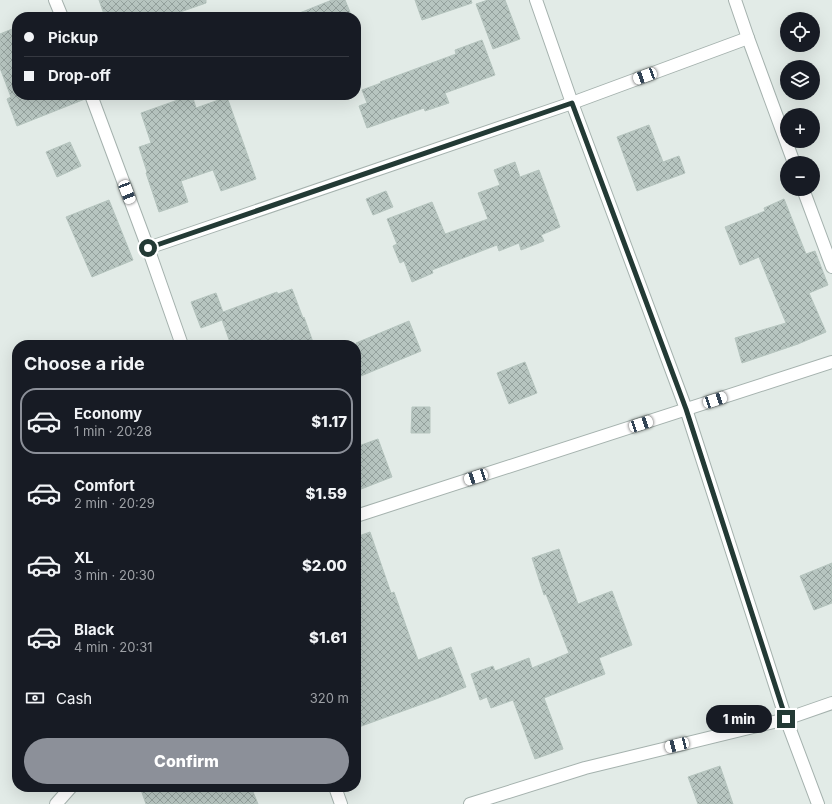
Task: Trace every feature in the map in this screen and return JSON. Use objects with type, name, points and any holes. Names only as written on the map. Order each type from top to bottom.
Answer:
[{"type":"street","points":[[55,0],[60,12]]},
{"type":"street","points":[[536,0],[572,103],[686,409],[786,719],[818,804]]},
{"type":"street","points":[[735,0],[791,156]]},
{"type":"street","points":[[148,248],[572,103],[748,38]]},
{"type":"street","points":[[93,100],[180,340]]},
{"type":"street","points":[[806,196],[832,267]]},
{"type":"street","points":[[361,514],[832,362]]},
{"type":"street","points":[[470,804],[584,768],[786,719],[832,703]]},
{"type":"street","points":[[56,804],[67,792]]},
{"type":"street","points":[[337,792],[341,804]]},
{"type":"building","points":[[99,0],[206,0],[206,3],[180,12],[103,12]]},
{"type":"building","points":[[332,0],[345,0],[350,12],[302,12]]},
{"type":"building","points":[[415,0],[471,0],[472,3],[422,20]]},
{"type":"building","points":[[488,0],[505,0],[520,39],[493,49],[476,4]]},
{"type":"building","points":[[12,29],[12,100],[82,100],[17,126],[7,99],[11,97],[0,68],[0,34]]},
{"type":"building","points":[[482,40],[495,75],[445,93],[449,103],[425,111],[424,108],[367,128],[359,106],[367,103],[362,90],[456,54],[455,50]]},
{"type":"building","points":[[178,100],[194,100],[196,108],[219,100],[228,100],[256,179],[221,191],[213,170],[181,181],[188,202],[159,212],[139,147],[151,143],[141,113]]},
{"type":"building","points":[[649,125],[663,162],[679,156],[685,173],[637,191],[617,137]]},
{"type":"building","points":[[70,142],[81,166],[57,177],[46,152]]},
{"type":"building","points":[[515,162],[520,177],[539,170],[560,227],[541,235],[544,241],[521,250],[519,243],[499,251],[497,245],[432,270],[433,273],[412,282],[404,261],[400,263],[393,246],[397,244],[387,219],[432,202],[445,234],[488,219],[478,193],[500,185],[494,170]]},
{"type":"building","points":[[386,191],[393,207],[373,215],[366,199]]},
{"type":"building","points":[[784,199],[806,254],[815,251],[828,285],[809,293],[826,332],[798,344],[742,363],[735,338],[786,323],[759,257],[740,265],[725,227],[765,211],[764,208]]},
{"type":"building","points":[[109,200],[133,260],[92,277],[66,217]]},
{"type":"building","points":[[292,289],[312,340],[229,340],[222,320],[201,328],[191,302],[216,293],[223,312],[277,292],[278,294]]},
{"type":"building","points":[[409,321],[421,351],[361,376],[361,341]]},
{"type":"building","points":[[525,362],[537,393],[509,404],[497,373]]},
{"type":"building","points":[[412,407],[430,407],[430,433],[411,433]]},
{"type":"building","points":[[378,439],[392,477],[361,489],[361,445]]},
{"type":"building","points":[[370,532],[391,593],[394,592],[418,660],[451,647],[466,687],[361,726],[361,535]]},
{"type":"building","points":[[559,549],[578,604],[612,591],[632,645],[599,658],[605,674],[544,698],[563,749],[535,759],[513,700],[491,708],[487,697],[480,700],[471,674],[493,666],[495,671],[529,658],[532,668],[569,653],[546,594],[544,595],[532,558]]},
{"type":"building","points":[[832,563],[832,603],[814,610],[800,576]]},
{"type":"building","points":[[720,766],[733,804],[698,804],[688,777]]},
{"type":"building","points":[[142,792],[253,792],[258,804],[146,804]]},
{"type":"route","points":[[148,248],[572,103],[686,409],[786,719]]}]
